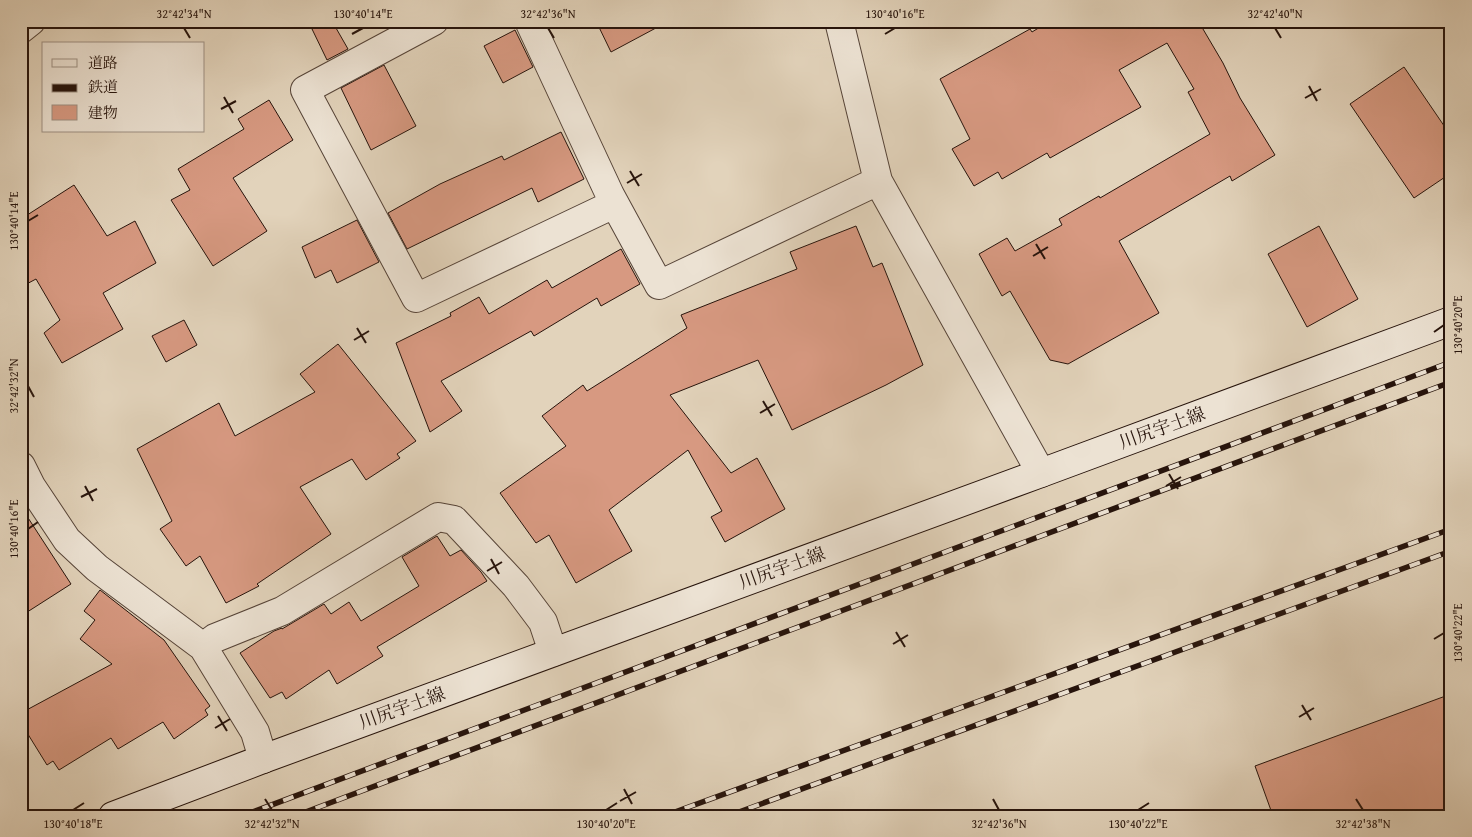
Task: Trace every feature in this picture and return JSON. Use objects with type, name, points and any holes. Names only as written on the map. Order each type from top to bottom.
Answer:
[{"type":"street","points":[[21,29],[31,21]]},
{"type":"street","points":[[434,21],[305,90],[416,298],[614,204]]},
{"type":"street","points":[[529,21],[614,204],[659,285],[878,181]]},
{"type":"street","points":[[839,21],[878,181],[1040,473]]},
{"type":"street","name":"川尻宇土線","points":[[113,816],[263,758],[1451,321]]},
{"type":"street","points":[[21,466],[31,486],[67,540],[97,568],[203,647],[255,732],[263,758]]},
{"type":"street","points":[[203,647],[215,638],[282,611],[438,517],[454,520],[516,586],[543,622],[553,652]]},
{"type":"building","points":[[327,21],[332,21],[348,49],[327,60],[312,29]]},
{"type":"building","points":[[596,21],[669,21],[611,52]]},
{"type":"building","points":[[1050,21],[1204,21],[1200,24],[1223,63],[1240,98],[1275,155],[1232,181],[1230,176],[1119,241],[1159,313],[1068,364],[1050,360],[1010,291],[1002,296],[979,254],[1007,238],[1015,251],[1062,225],[1059,219],[1099,196],[1100,198],[1210,134],[1188,92],[1194,89],[1167,43],[1119,70],[1141,107],[1050,158],[1047,153],[1002,179],[998,172],[974,186],[952,149],[970,139],[940,79],[1030,29],[1032,32]]},
{"type":"building","points":[[515,30],[533,67],[503,83],[484,46]]},
{"type":"building","points":[[384,65],[416,126],[371,150],[341,88]]},
{"type":"building","points":[[1404,67],[1451,136],[1451,173],[1414,198],[1350,104]]},
{"type":"building","points":[[269,100],[293,140],[233,178],[267,231],[213,266],[171,200],[190,190],[178,169],[244,129],[238,119]]},
{"type":"building","points":[[561,132],[584,179],[538,202],[532,188],[407,249],[388,213],[440,184],[502,156],[504,160]]},
{"type":"building","points":[[74,185],[107,236],[135,221],[156,263],[103,293],[123,329],[62,363],[44,333],[60,320],[36,279],[21,287],[21,219]]},
{"type":"building","points":[[357,220],[379,262],[337,283],[331,270],[315,278],[302,247]]},
{"type":"building","points":[[856,226],[873,267],[882,263],[923,365],[792,430],[758,360],[670,395],[731,473],[757,458],[785,509],[725,542],[711,517],[722,511],[688,450],[609,510],[632,551],[576,583],[549,535],[536,543],[500,493],[566,446],[542,416],[583,385],[587,391],[687,328],[681,315],[797,269],[790,252]]},
{"type":"building","points":[[1319,226],[1358,299],[1307,327],[1268,254]]},
{"type":"building","points":[[621,249],[640,284],[601,306],[597,298],[534,336],[531,331],[441,381],[462,411],[430,432],[396,343],[451,316],[450,313],[479,297],[489,314],[547,280],[552,288]]},
{"type":"building","points":[[184,320],[197,345],[166,362],[152,336]]},
{"type":"building","points":[[338,344],[416,441],[397,454],[400,458],[366,480],[352,459],[300,487],[331,534],[257,584],[259,586],[226,603],[200,556],[186,566],[160,529],[172,521],[137,449],[219,403],[235,436],[315,392],[300,374]]},
{"type":"building","points":[[21,507],[71,584],[21,616]]},
{"type":"building","points":[[437,536],[450,556],[461,550],[487,581],[377,647],[383,656],[337,684],[329,670],[286,699],[282,692],[270,698],[240,653],[274,631],[282,629],[324,604],[331,614],[349,602],[361,621],[419,586],[402,557]]},
{"type":"building","points":[[100,590],[164,640],[210,706],[205,710],[208,715],[174,739],[163,722],[118,749],[111,738],[59,770],[53,761],[47,765],[21,723],[21,713],[112,664],[80,639],[95,620],[84,611]]},
{"type":"building","points":[[1451,694],[1451,816],[1273,816],[1255,766]]},
{"type":"railway","points":[[242,816],[1451,362]]},
{"type":"railway","points":[[295,816],[1451,382]]},
{"type":"railway","points":[[664,816],[1451,529]]},
{"type":"railway","points":[[728,816],[1451,551]]}]
